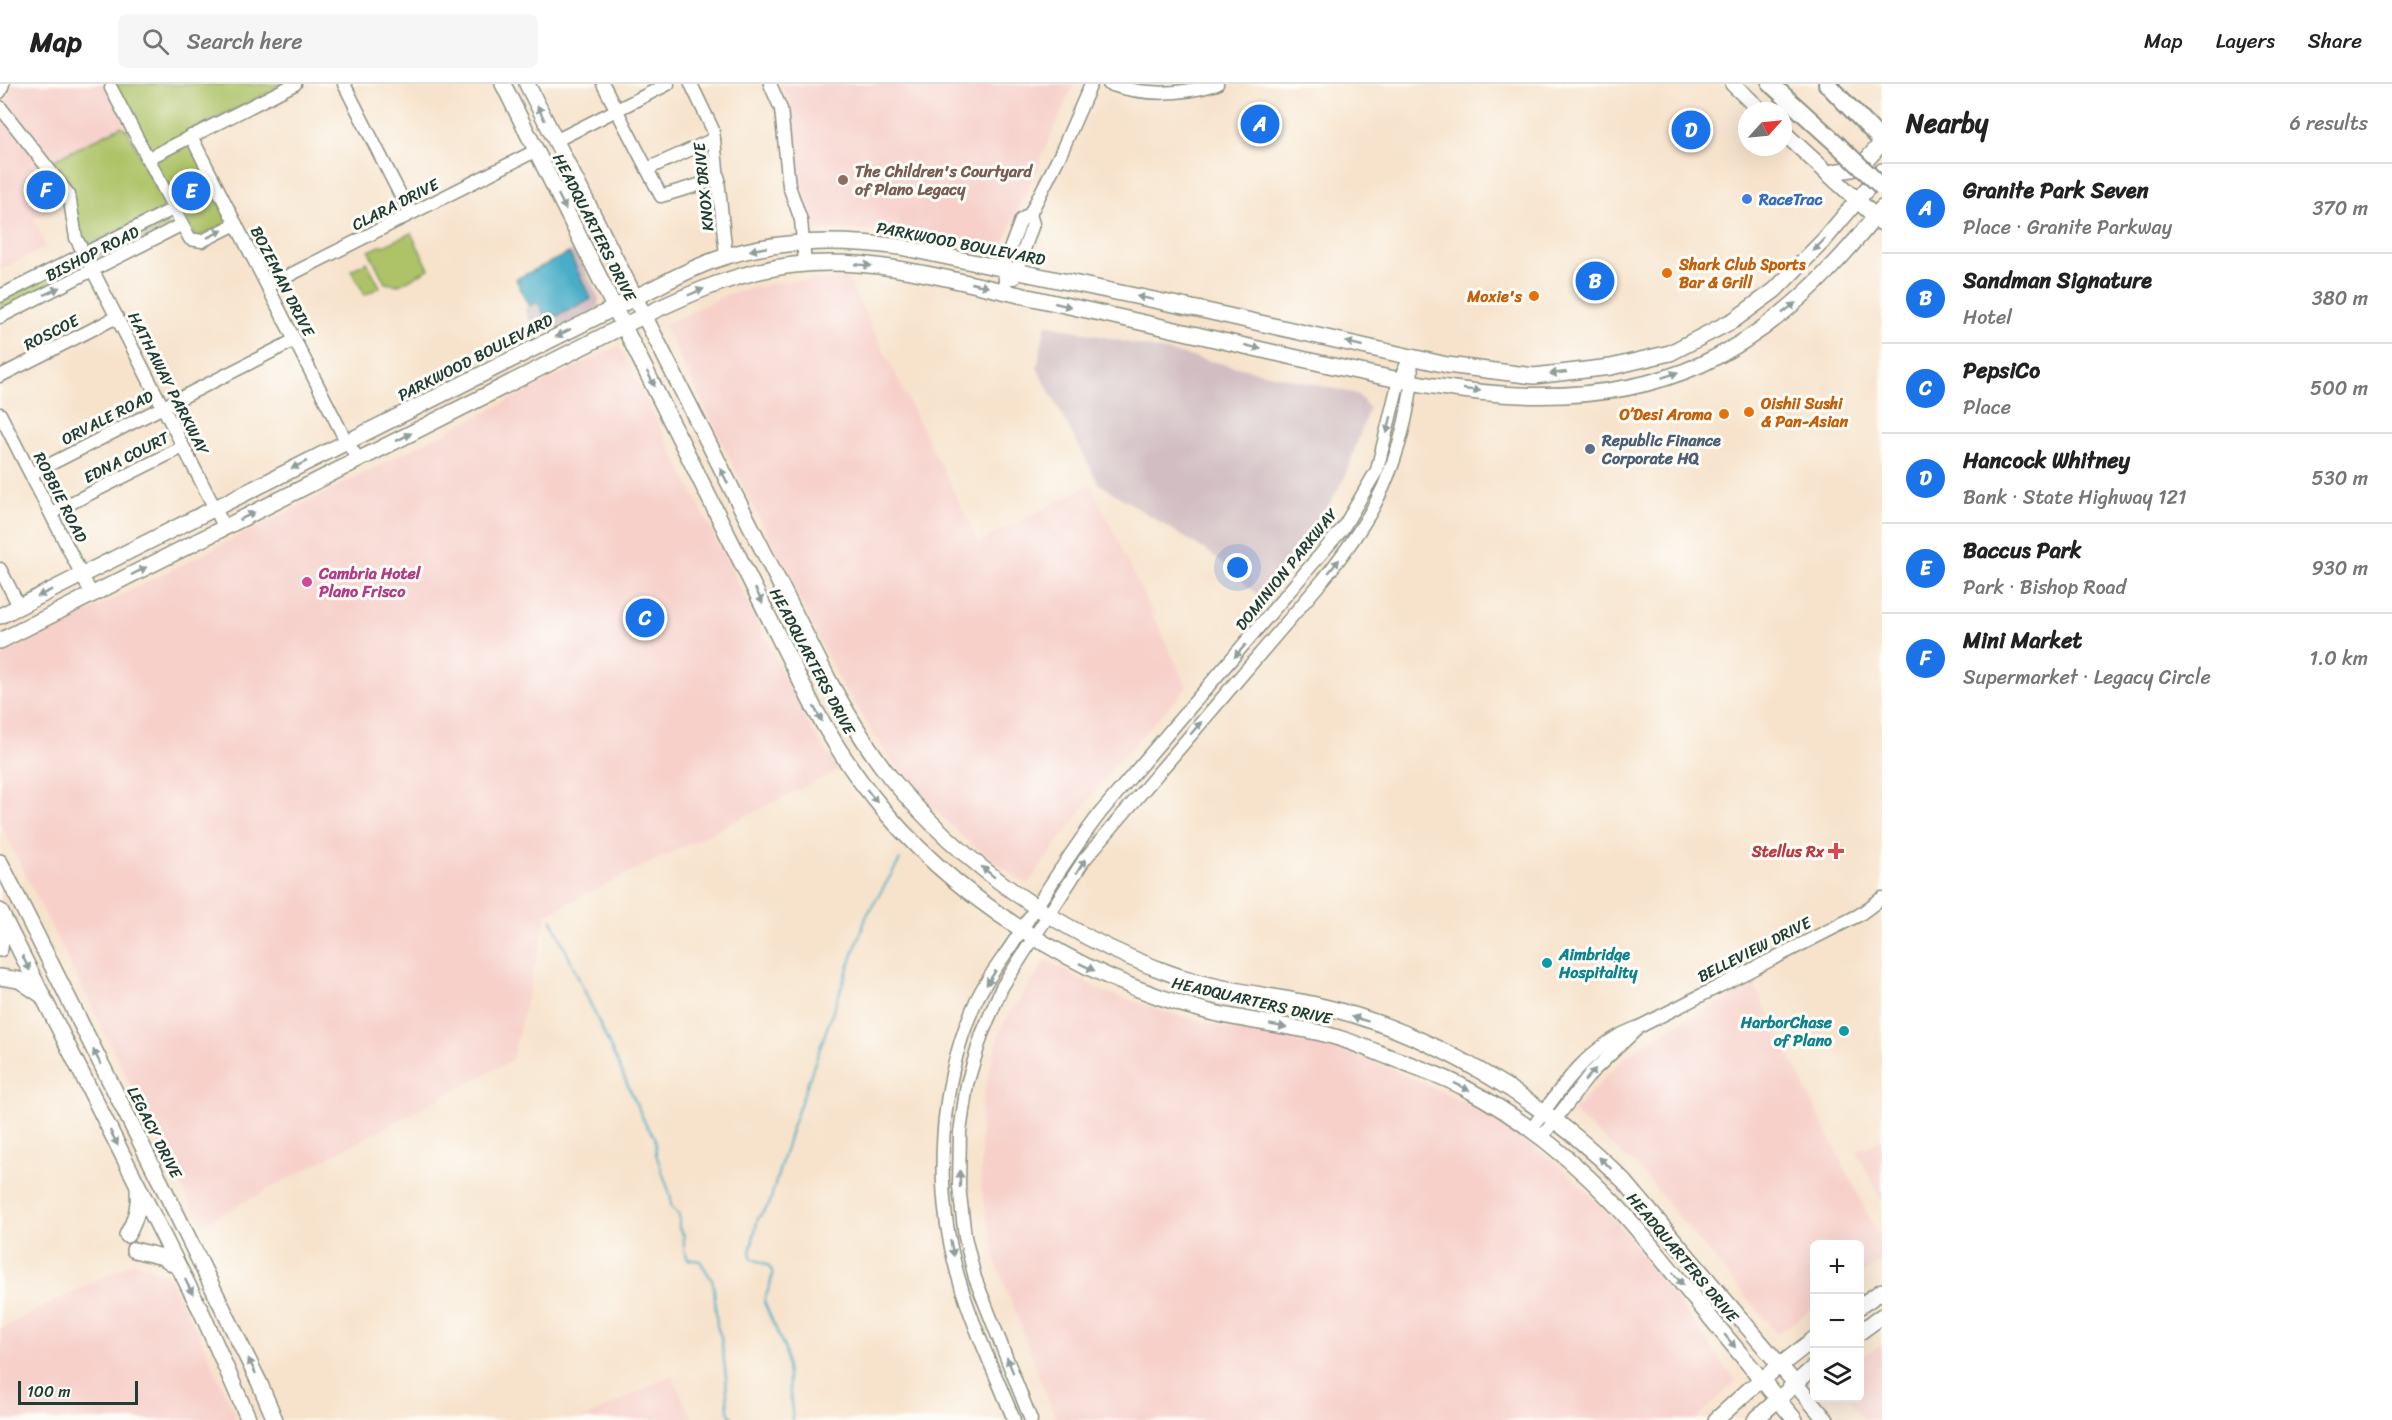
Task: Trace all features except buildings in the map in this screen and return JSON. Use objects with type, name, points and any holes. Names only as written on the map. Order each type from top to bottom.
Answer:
[{"type":"highway","points":[[1772,84],[1818,125],[1882,188]]},
{"type":"highway","points":[[1780,84],[1818,125]]},
{"type":"highway","points":[[1827,84],[1882,141]]},
{"type":"main road","name":"HEADQUARTERS DRIVE","points":[[503,84],[804,688],[843,756],[869,792],[927,855],[976,896],[1022,929],[1083,965],[1150,994],[1221,1014],[1322,1034],[1369,1049],[1462,1086],[1536,1134],[1605,1194],[1795,1420]]},
{"type":"main road","name":"HEADQUARTERS DRIVE","points":[[527,84],[830,683],[867,744],[907,796],[954,844],[987,872],[1050,916],[1112,951],[1171,974],[1228,989],[1326,1009],[1393,1030],[1451,1055],[1480,1071],[1548,1116],[1605,1162],[1676,1241],[1826,1420]]},
{"type":"main road","points":[[1733,84],[1752,102]]},
{"type":"main road","points":[[0,641],[643,316],[694,292],[756,271],[805,264],[836,263],[897,269],[1406,382],[1513,395],[1590,393],[1646,384],[1702,364],[1748,338],[1795,304],[1880,216],[1857,201],[1792,140]]},
{"type":"main road","points":[[537,150],[555,141]]},
{"type":"main road","points":[[1828,174],[1863,164],[1882,141]]},
{"type":"main road","name":"PARKWOOD BOULEVARD","points":[[0,615],[615,307],[726,256],[762,248],[803,243],[854,242],[891,246],[1202,310],[1461,367],[1534,376],[1616,366],[1670,353],[1734,320],[1775,290],[1824,240],[1882,171]]},
{"type":"main road","points":[[1196,334],[1202,310]]},
{"type":"main road","points":[[1734,320],[1748,338]]},
{"type":"main road","points":[[1616,366],[1622,388]]},
{"type":"main road","points":[[466,382],[476,401]]},
{"type":"main road","name":"LEGACY DRIVE","points":[[0,862],[247,1356],[275,1420]]},
{"type":"main road","points":[[0,949],[1,914]]},
{"type":"main road","points":[[1,914],[220,1350],[249,1420]]},
{"type":"main road","points":[[0,977],[19,980],[43,997]]},
{"type":"main road","points":[[1322,1034],[1326,1009]]},
{"type":"main road","points":[[127,1235],[134,1224],[138,1210],[138,1185]]},
{"type":"main road","points":[[1659,1256],[1676,1241]]},
{"type":"main road","points":[[134,1250],[163,1257],[178,1267]]},
{"type":"main road","points":[[1864,1303],[1882,1291]]},
{"type":"main road","points":[[1864,1329],[1882,1316]]},
{"type":"main road","points":[[1716,1420],[1762,1380],[1810,1344]]},
{"type":"main road","points":[[1755,1420],[1810,1371]]},
{"type":"street","points":[[0,92],[3,84]]},
{"type":"street","points":[[147,159],[295,84]]},
{"type":"street","points":[[344,84],[410,214]]},
{"type":"street","points":[[603,84],[661,196],[719,179]]},
{"type":"street","points":[[555,141],[668,84]]},
{"type":"street","name":"KNOX DRIVE","points":[[691,84],[708,117],[714,139],[726,256]]},
{"type":"street","points":[[770,84],[781,109],[789,186],[801,220],[805,264]]},
{"type":"street","points":[[1006,292],[1021,220],[1030,214],[1060,155],[1091,84]]},
{"type":"street","points":[[1109,84],[1128,90],[1163,94],[1195,90],[1217,84]]},
{"type":"street","points":[[111,87],[190,239],[202,241],[236,224]]},
{"type":"street","name":"HATHAWAY PARKWAY","points":[[0,107],[69,195],[74,229],[84,253],[225,528]]},
{"type":"street","name":"BOZEMAN DRIVE","points":[[191,136],[346,441],[354,462]]},
{"type":"street","points":[[647,169],[714,139]]},
{"type":"street","name":"CLARA DRIVE","points":[[268,286],[537,150]]},
{"type":"street","name":"BISHOP ROAD","points":[[0,295],[173,209]]},
{"type":"street","name":"BISHOP ROAD","points":[[0,317],[181,225]]},
{"type":"street","name":"ROSCOE","points":[[0,376],[117,317]]},
{"type":"street","name":"ORVALE ROAD","points":[[31,474],[295,340]]},
{"type":"street","name":"DOMINION PARKWAY","points":[[1031,1420],[975,1278],[965,1237],[960,1186],[960,1131],[967,1084],[982,1034],[1002,987],[1036,938],[1084,860],[1353,542],[1386,485],[1400,444],[1411,356]]},
{"type":"street","name":"DOMINION PARKWAY","points":[[1014,1420],[958,1276],[946,1219],[942,1169],[945,1110],[960,1047],[976,1000],[1074,846],[1343,528],[1380,459],[1406,382]]},
{"type":"street","name":"ROBBIE ROAD","points":[[0,414],[92,595]]},
{"type":"street","name":"EDNA COURT","points":[[51,513],[183,447]]},
{"type":"street","points":[[1360,499],[1374,508]]},
{"type":"street","points":[[0,569],[19,606]]},
{"type":"street","points":[[1145,761],[1157,772]]},
{"type":"street","name":"BELLEVIEW DRIVE","points":[[1536,1134],[1548,1116],[1639,1027],[1859,915],[1882,898]]},
{"type":"street","points":[[978,1330],[993,1324]]},
{"type":"shaded area","points":[[13,84],[119,84],[116,86],[133,120],[51,160],[8,104],[7,99]]},
{"type":"shaded area","points":[[780,84],[1074,84],[998,255],[871,230],[816,229],[796,173],[789,101]]},
{"type":"shaded area","points":[[0,111],[67,202],[33,219],[46,247],[0,270]]},
{"type":"shaded area","points":[[575,250],[599,299],[598,307],[547,334],[541,322],[532,327],[524,309],[529,306],[516,279]]},
{"type":"shaded area","points":[[847,277],[979,542],[1091,484],[1187,687],[1113,767],[1027,885],[964,838],[932,807],[890,758],[842,686],[664,325],[728,294],[779,282]]},
{"type":"shaded area","points":[[1046,324],[1357,394],[1369,408],[1345,477],[1324,513],[1260,597],[1213,555],[1099,484],[1037,368]]},
{"type":"shaded area","points":[[619,345],[812,731],[839,770],[547,914],[512,1060],[201,1225],[0,824],[0,656]]},
{"type":"shaded area","points":[[1046,960],[1103,991],[1159,1010],[1229,1029],[1329,1045],[1390,1068],[1475,1108],[1553,1159],[1614,1219],[1736,1381],[1695,1420],[1056,1420],[996,1262],[981,1189],[981,1107],[1000,1029]]},
{"type":"shaded area","points":[[1754,984],[1882,1243],[1882,1260],[1864,1273],[1864,1240],[1810,1240],[1810,1311],[1777,1334],[1640,1170],[1573,1112],[1624,1057],[1673,1026]]},
{"type":"shaded area","points":[[1882,1139],[1882,1201],[1857,1152]]},
{"type":"shaded area","points":[[133,1262],[166,1274],[198,1332],[237,1420],[0,1420],[0,1329]]},
{"type":"shaded area","points":[[1882,1344],[1882,1420],[1863,1420],[1852,1402],[1864,1402],[1864,1355]]},
{"type":"shaded area","points":[[672,1375],[693,1420],[581,1420]]},
{"type":"green space","points":[[119,84],[286,84],[151,151],[148,150],[115,86]]},
{"type":"green space","points":[[122,126],[128,131],[165,206],[163,210],[88,245],[79,231],[54,160]]},
{"type":"green space","points":[[188,145],[193,147],[227,219],[224,224],[198,237],[195,237],[155,163],[157,159]]},
{"type":"green space","points":[[162,220],[166,221],[168,226],[101,259],[100,252]]},
{"type":"green space","points":[[411,233],[429,269],[399,285],[385,283],[369,251]]},
{"type":"green space","points":[[367,262],[380,287],[365,295],[351,270]]},
{"type":"green space","points":[[77,263],[81,270],[0,314],[2,300]]},
{"type":"water","points":[[569,253],[591,299],[555,317],[552,312],[544,315],[538,302],[529,306],[516,279]]},
{"type":"waterway","points":[[793,1420],[785,1350],[764,1302],[771,1280],[771,1270],[762,1262],[752,1259],[750,1252],[758,1218],[769,1205],[791,1130],[867,915],[900,860]]},
{"type":"waterway","points":[[552,920],[646,1125],[655,1137],[656,1154],[671,1197],[671,1206],[679,1215],[679,1229],[684,1235],[684,1250],[688,1259],[700,1261],[712,1280],[726,1377],[728,1411],[733,1420]]},
{"type":"place","name":"Granite Park Seven","points":[[1260,124]]},
{"type":"place","name":"Hancock Whitney","points":[[1691,130]]},
{"type":"place","name":"The Children's Courtyard of Plano Legacy","points":[[843,180]]},
{"type":"place","name":"Mini Market","points":[[46,190]]},
{"type":"place","name":"Baccus Park","points":[[191,191]]},
{"type":"place","name":"RaceTrac","points":[[1747,199]]},
{"type":"place","name":"Shark Club Sports Bar & Grill","points":[[1667,273]]},
{"type":"place","name":"Sandman Signature","points":[[1595,281]]},
{"type":"place","name":"Moxie's","points":[[1534,296]]},
{"type":"place","name":"Oishii Sushi & Pan-Asian","points":[[1749,412]]},
{"type":"place","name":"O’Desi Aroma","points":[[1724,414]]},
{"type":"place","name":"Republic Finance Corporate HQ","points":[[1590,449]]},
{"type":"place","name":"Cambria Hotel Plano Frisco","points":[[307,582]]},
{"type":"place","name":"PepsiCo","points":[[645,618]]},
{"type":"place","name":"Stellus Rx","points":[[1836,851]]},
{"type":"place","name":"Aimbridge Hospitality","points":[[1547,963]]},
{"type":"place","name":"HarborChase of Plano","points":[[1844,1031]]}]
